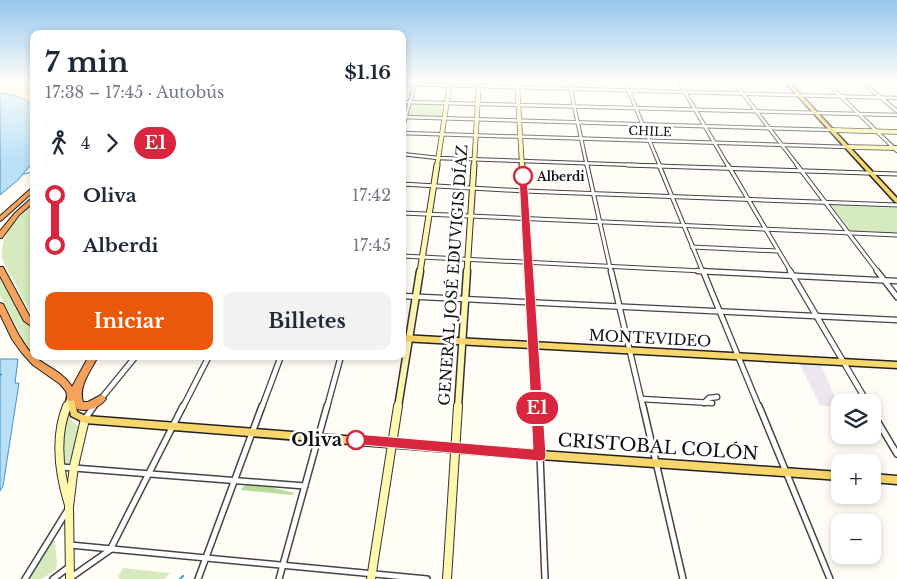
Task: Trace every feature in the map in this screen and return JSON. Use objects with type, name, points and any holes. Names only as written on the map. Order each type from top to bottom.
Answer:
[{"type":"highway","points":[[0,219],[30,191]]},
{"type":"highway","points":[[0,236],[7,225],[30,201]]},
{"type":"highway","points":[[0,269],[30,322]]},
{"type":"highway","points":[[0,306],[30,358]]},
{"type":"highway","points":[[33,360],[65,383],[71,391],[71,397]]},
{"type":"highway","points":[[71,397],[92,360]]},
{"type":"highway","points":[[79,382],[77,396],[80,406],[88,406],[100,399]]},
{"type":"main road","points":[[814,109],[874,174],[897,203]]},
{"type":"main road","points":[[874,174],[897,196]]},
{"type":"main road","name":"MONTEVIDEO","points":[[406,338],[897,365]]},
{"type":"main road","points":[[71,397],[74,414],[85,420]]},
{"type":"main road","name":"CRISTOBAL COLÓN","points":[[85,420],[831,475]]},
{"type":"main road","points":[[881,479],[897,480]]},
{"type":"street","points":[[406,338],[416,297],[445,109]]},
{"type":"street","name":"GENERAL JOSÉ EDUVIGIS DÍAZ","points":[[447,579],[477,109]]},
{"type":"street","points":[[518,109],[540,455],[545,579]]},
{"type":"street","points":[[576,109],[593,194],[683,579]]},
{"type":"street","points":[[636,109],[830,579]]},
{"type":"street","points":[[666,109],[859,114],[897,113]]},
{"type":"street","points":[[854,109],[896,149]]},
{"type":"street","points":[[694,110],[862,394]]},
{"type":"street","points":[[755,111],[897,297]]},
{"type":"street","points":[[406,117],[897,132]]},
{"type":"street","name":"CHILE","points":[[406,132],[896,149]]},
{"type":"street","points":[[406,154],[438,158],[897,174]]},
{"type":"street","points":[[406,184],[524,192],[897,203]]},
{"type":"street","points":[[24,196],[30,197]]},
{"type":"street","points":[[406,214],[897,235]]},
{"type":"street","points":[[692,247],[777,251]]},
{"type":"street","points":[[406,256],[897,280]]},
{"type":"street","points":[[406,296],[897,320]]},
{"type":"street","points":[[70,578],[70,506],[74,466],[85,420],[133,360]]},
{"type":"street","points":[[70,578],[110,550],[207,360]]},
{"type":"street","points":[[198,579],[236,482],[252,432],[279,360]]},
{"type":"street","points":[[279,579],[340,360]]},
{"type":"street","points":[[372,576],[393,442],[403,360]]},
{"type":"street","points":[[70,506],[64,493],[60,466],[59,430],[62,416],[71,397]]},
{"type":"street","points":[[704,403],[708,398],[718,397]]},
{"type":"street","points":[[641,399],[712,403]]},
{"type":"street","points":[[881,427],[897,454]]},
{"type":"street","points":[[60,466],[148,475],[305,486]]},
{"type":"street","points":[[25,579],[70,506]]},
{"type":"street","points":[[70,545],[284,564],[372,576],[427,579]]},
{"type":"street","points":[[53,579],[70,567]]},
{"type":"shaded area","points":[[799,363],[821,365],[833,394],[831,394],[831,406],[820,405]]},
{"type":"green space","points":[[411,109],[442,109],[441,117],[410,116]]},
{"type":"green space","points":[[831,205],[897,208],[897,233],[851,231]]},
{"type":"green space","points":[[30,207],[30,311],[2,257],[2,249],[7,233]]},
{"type":"green space","points":[[0,277],[25,322],[30,325],[30,347],[28,349],[0,295]]},
{"type":"green space","points":[[70,416],[72,421],[80,428],[69,463],[63,465],[63,432]]},
{"type":"green space","points":[[244,486],[270,487],[294,493],[292,495],[241,490]]},
{"type":"green space","points":[[54,533],[56,569],[42,579],[27,579]]},
{"type":"green space","points":[[123,568],[170,573],[164,579],[120,579],[118,577]]},
{"type":"water","points":[[0,109],[30,109],[30,166],[18,180],[0,195]]},
{"type":"water","points":[[0,359],[18,359],[15,383],[19,383],[3,486],[0,491]]},
{"type":"waterway","points":[[24,174],[30,173]]},
{"type":"waterway","points":[[180,579],[183,576]]},
{"type":"bus line","name":"E1","points":[[356,440],[540,455],[523,176]]},
{"type":"place","name":"Alberdi","points":[[523,176]]},
{"type":"place","name":"Oliva","points":[[356,440]]}]
